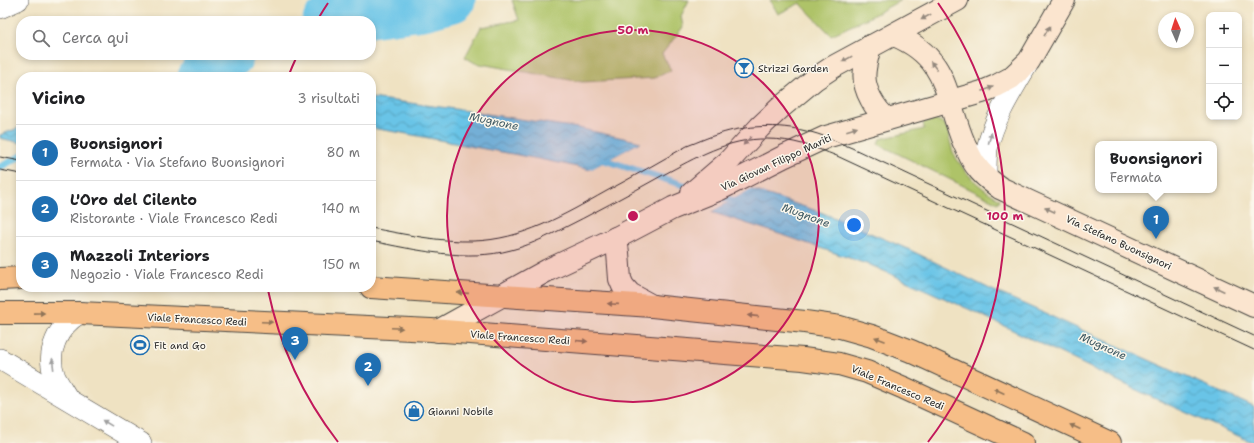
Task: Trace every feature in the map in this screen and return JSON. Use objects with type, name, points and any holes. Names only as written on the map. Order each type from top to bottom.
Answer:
[{"type":"main road","points":[[0,279],[16,278]]},
{"type":"main road","points":[[376,287],[652,306],[840,327],[872,336],[911,351],[1110,443]]},
{"type":"main road","name":"Viale Francesco Redi","points":[[0,313],[80,313],[438,331],[803,359],[839,364],[855,368],[904,388],[1021,443]]},
{"type":"street","points":[[0,8],[18,0]]},
{"type":"street","name":"Via Giovan Filippo Mariti","points":[[672,208],[728,162],[760,127],[810,83],[833,67],[870,46],[894,35],[957,0]]},
{"type":"street","name":"Via Giovan Filippo Mariti","points":[[438,331],[548,270],[616,238],[672,208],[720,189],[826,137],[982,92],[996,86],[1011,78],[1029,61],[1064,0]]},
{"type":"street","points":[[894,35],[909,41],[931,61],[943,79],[951,101]]},
{"type":"street","points":[[870,46],[864,72],[864,84],[875,106],[887,119]]},
{"type":"street","points":[[986,177],[987,149],[994,125],[1029,61]]},
{"type":"street","name":"Via Stefano Buonsignori","points":[[951,101],[962,136],[971,158],[977,168],[1000,188],[1254,306]]},
{"type":"street","points":[[616,238],[620,279],[623,286],[630,294],[652,306]]},
{"type":"street","points":[[69,399],[55,376],[52,355],[55,340],[59,331],[66,323],[80,313]]},
{"type":"street","points":[[0,359],[141,443]]},
{"type":"green space","points":[[512,0],[689,0],[681,16],[683,27],[662,54],[671,70],[655,78],[582,82],[475,63],[465,57],[481,27],[519,20]]},
{"type":"green space","points":[[770,0],[901,0],[866,19],[831,35],[800,3],[778,14]]},
{"type":"green space","points":[[937,120],[946,127],[953,152],[963,168],[977,183],[1000,199],[998,203],[878,144],[880,139],[924,129],[923,122]]},
{"type":"water","points":[[376,99],[578,128],[641,142],[591,170],[376,129]]},
{"type":"water","points":[[16,129],[16,142],[0,138],[0,135]]},
{"type":"water","points":[[750,189],[823,213],[910,250],[990,289],[1254,407],[1254,443],[1147,395],[973,311],[875,267],[711,212]]},
{"type":"pier","points":[[643,141],[642,144],[592,172],[588,171]]},
{"type":"pier","points":[[749,187],[753,188],[709,213],[710,210]]},
{"type":"waterway","points":[[363,16],[423,8],[453,0]]},
{"type":"waterway","points":[[206,72],[222,60]]},
{"type":"waterway","name":"Mugnone","points":[[598,158],[693,188]]},
{"type":"waterway","name":"Mugnone","points":[[0,167],[16,159]]},
{"type":"waterway","name":"Mugnone","points":[[718,196],[740,203]]},
{"type":"tram line","points":[[376,229],[422,237],[460,241],[491,240],[509,236],[542,225],[626,181],[687,146],[707,138],[729,131],[751,127],[785,127],[812,132],[852,148],[1254,336]]},
{"type":"tram line","points":[[376,242],[423,251],[459,255],[477,255],[511,250],[556,232],[712,150],[725,145],[753,140],[785,140],[837,156],[1254,350]]},
{"type":"tram line","points":[[0,157],[16,160]]},
{"type":"tram line","points":[[0,170],[16,173]]},
{"type":"place","name":"Strizzi Garden","points":[[744,68]]},
{"type":"place","name":"Buonsignori","points":[[1156,239]]},
{"type":"place","name":"Fit and Go","points":[[140,345]]},
{"type":"place","name":"Mazzoli Interiors","points":[[295,360]]},
{"type":"place","name":"L'Oro del Cilento","points":[[368,386]]},
{"type":"place","name":"Gianni Nobile","points":[[414,411]]}]
